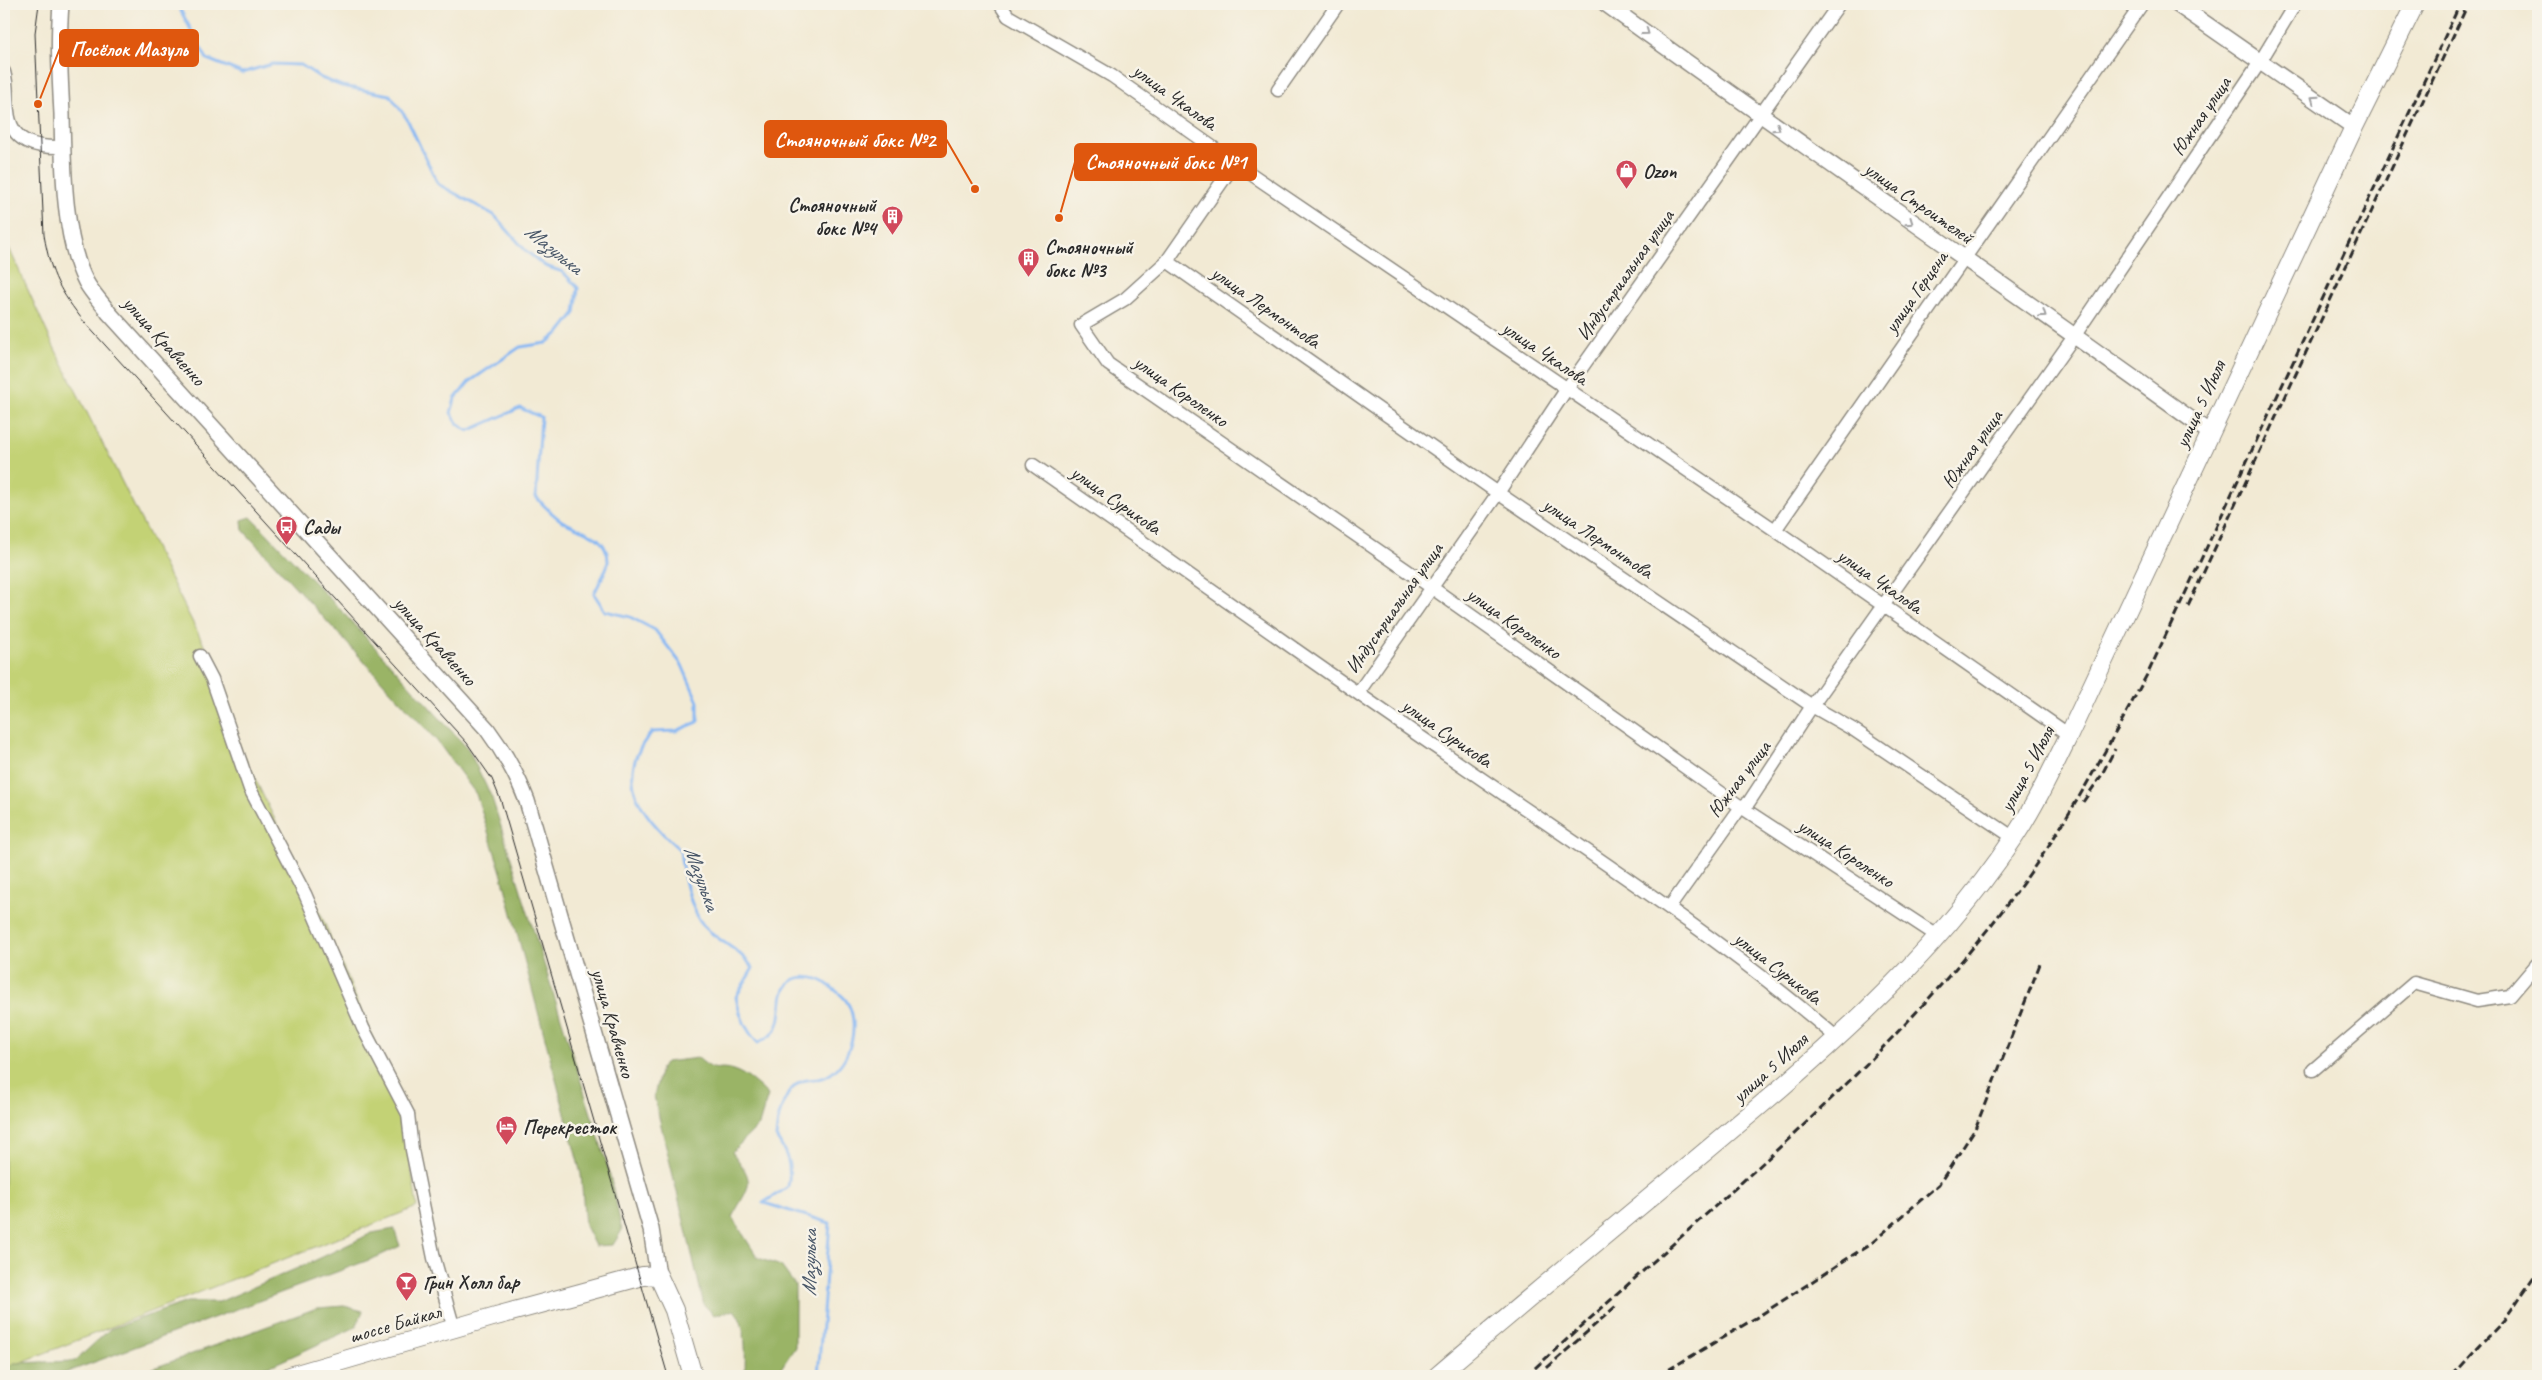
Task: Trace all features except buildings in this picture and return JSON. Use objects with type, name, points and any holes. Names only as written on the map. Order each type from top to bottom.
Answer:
[{"type":"highway","name":"улица 5 Июля","points":[[1437,1376],[1779,1090],[1836,1038],[1939,937],[2014,838],[2046,783],[2354,127],[2415,4]]},
{"type":"highway","name":"шоссе Байкал","points":[[290,1376],[639,1277],[658,1275]]},
{"type":"highway","name":"улица Кравченко","points":[[658,1275],[674,1310],[693,1376]]},
{"type":"main road","name":"улица Кравченко","points":[[61,4],[58,32],[63,147],[69,219],[76,253],[86,282],[115,320],[487,729],[504,752],[518,777],[652,1229],[658,1275]]},
{"type":"main road","name":"улица Строителей","points":[[1606,4],[1760,116],[1962,259],[2075,336],[2210,433]]},
{"type":"main road","points":[[2177,4],[2354,127]]},
{"type":"street","name":"улица Чкалова","points":[[1000,4],[1008,16],[1112,76],[1235,163],[1566,390],[1775,530],[2069,735]]},
{"type":"street","points":[[1278,90],[1338,4]]},
{"type":"street","name":"Индустриальная улица","points":[[1358,694],[1498,493],[1566,390],[1839,4]]},
{"type":"street","name":"улица Герцена","points":[[1775,530],[1962,259],[2142,4]]},
{"type":"street","name":"Южная улица","points":[[1669,908],[1741,807],[1750,802],[1812,706],[2075,336],[2260,62],[2295,4]]},
{"type":"street","points":[[4,72],[8,112],[11,125],[18,135],[32,146],[63,147]]},
{"type":"street","points":[[1167,261],[1235,163]]},
{"type":"street","name":"улица Короленко","points":[[1167,261],[1125,299],[1081,325],[1108,364],[1431,587],[1741,807],[1939,937]]},
{"type":"street","name":"улица Лермонтова","points":[[1167,261],[1498,493],[1812,706],[1848,726],[2014,838]]},
{"type":"street","name":"улица Сурикова","points":[[1033,465],[1358,694],[1669,908],[1804,1010],[1836,1038]]},
{"type":"street","points":[[200,656],[212,679],[250,789],[306,894],[363,1028],[408,1114],[412,1150],[434,1258],[454,1329]]},
{"type":"street","points":[[2313,1070],[2414,983],[2477,1001],[2510,996],[2538,963]]},
{"type":"green space","points":[[4,237],[52,343],[203,643],[236,740],[319,910],[403,1110],[417,1207],[4,1369]]},
{"type":"green space","points":[[251,517],[338,607],[468,749],[492,798],[609,1171],[622,1230],[613,1245],[595,1246],[585,1226],[581,1174],[501,872],[476,794],[437,741],[243,530],[242,520]]},
{"type":"green space","points":[[698,1058],[710,1067],[727,1068],[743,1074],[768,1095],[759,1125],[732,1152],[745,1171],[748,1184],[747,1190],[732,1217],[758,1258],[781,1266],[795,1285],[795,1347],[776,1376],[745,1376],[744,1332],[738,1316],[734,1310],[714,1315],[704,1305],[654,1096],[661,1068],[666,1062]]},
{"type":"green space","points":[[394,1229],[400,1246],[377,1257],[57,1376],[5,1376],[4,1371],[14,1363],[75,1361],[110,1329],[187,1302],[219,1302],[314,1261],[372,1233]]},
{"type":"green space","points":[[344,1306],[363,1311],[356,1327],[275,1364],[231,1376],[132,1376],[317,1308]]},
{"type":"waterway","name":"Мазулька","points":[[177,4],[207,59],[242,73],[272,64],[301,65],[321,78],[342,86],[390,95],[407,119],[438,184],[494,215],[526,251],[545,266],[563,272],[578,288],[575,313],[560,332],[546,343],[520,347],[469,382],[455,399],[451,413],[458,424],[468,431],[520,408],[541,417],[536,497],[562,521],[592,535],[604,545],[608,565],[594,594],[605,611],[630,617],[655,630],[682,665],[698,702],[698,722],[676,731],[652,732],[640,749],[634,765],[633,781],[636,796],[644,810],[654,824],[680,850],[687,889],[698,918],[709,931],[748,961],[753,968],[736,997],[741,1016],[749,1033],[758,1043],[771,1035],[779,1022],[782,1000],[787,986],[799,978],[821,980],[843,997],[850,1008],[853,1030],[848,1052],[842,1062],[827,1076],[799,1083],[788,1094],[783,1104],[778,1120],[776,1137],[784,1149],[788,1161],[788,1187],[763,1203]]},
{"type":"waterway","name":"Мазулька","points":[[764,1203],[830,1223],[818,1376]]},
{"type":"tram line","points":[[39,4],[35,33],[44,235],[53,272],[69,302],[85,323],[467,743],[492,779],[501,801],[668,1376]]},
{"type":"railway","points":[[1526,1376],[1764,1162],[1890,1040],[1968,953],[2039,860],[2083,791],[2149,671],[2460,4]]},
{"type":"railway","points":[[2188,606],[2468,4]]},
{"type":"railway","points":[[2083,802],[2101,776],[2115,749]]},
{"type":"railway","points":[[1658,1376],[1759,1316],[1873,1242],[1939,1184],[1975,1129],[2040,964]]},
{"type":"railway","points":[[2452,1376],[2504,1320],[2538,1272]]},
{"type":"railway","points":[[1538,1376],[1616,1306]]},
{"type":"place","name":"Посёлок Мазуль","points":[[38,104]]},
{"type":"place","name":"Стояночный бокс №2","points":[[975,189]]},
{"type":"place","name":"Ozon","points":[[1627,190]]},
{"type":"place","name":"Стояночный бокс №1","points":[[1059,218]]},
{"type":"place","name":"Стояночный бокс №4","points":[[892,235]]},
{"type":"place","name":"Стояночный бокс №3","points":[[1029,277]]},
{"type":"place","name":"Сады","points":[[287,546]]},
{"type":"place","name":"Перекресток","points":[[507,1146]]},
{"type":"place","name":"Грин Холл бар","points":[[407,1301]]}]
